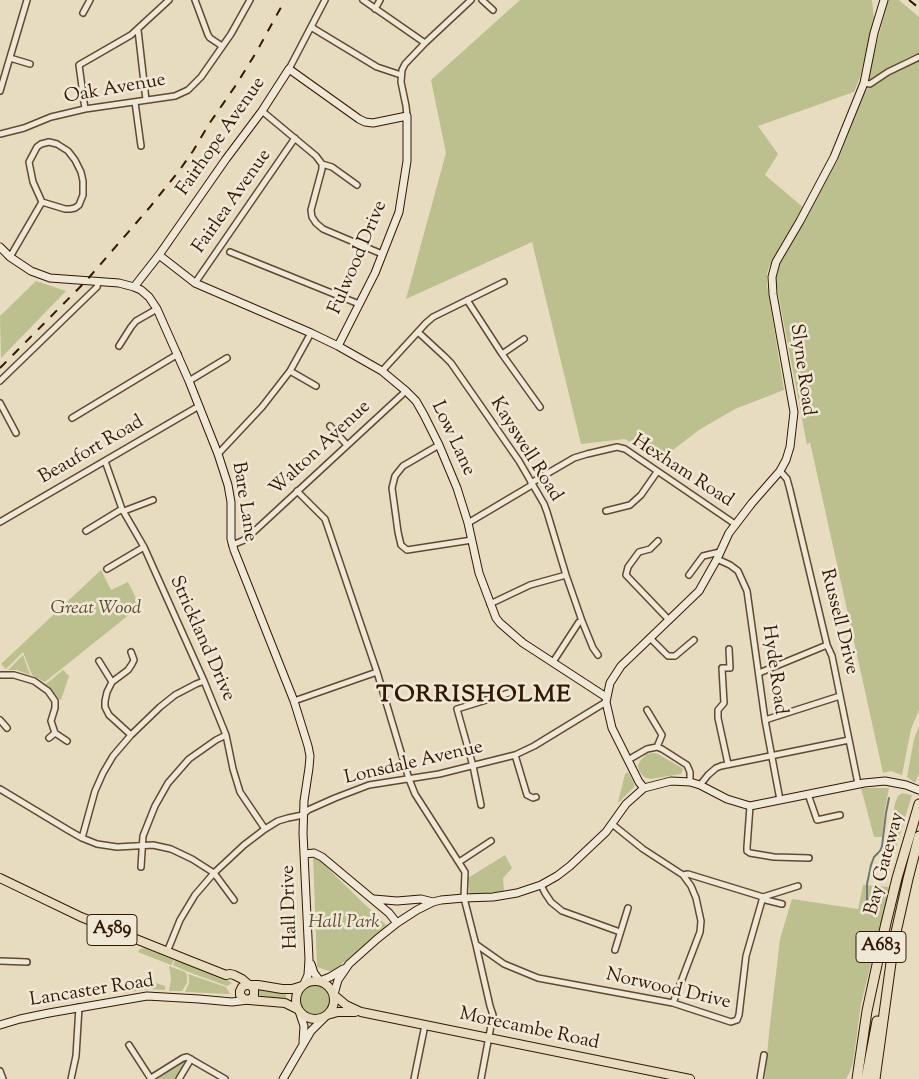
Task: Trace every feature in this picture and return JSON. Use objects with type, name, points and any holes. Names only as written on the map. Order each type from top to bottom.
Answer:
[{"type":"highway","name":"Bay Gateway","points":[[856,1079],[886,923],[919,804]]},
{"type":"highway","name":"Bay Gateway","points":[[875,1079],[898,922],[919,836]]},
{"type":"highway","points":[[866,1079],[881,996],[888,983]]},
{"type":"highway","points":[[880,1043],[882,1059],[880,1079]]},
{"type":"main road","name":"A589","points":[[0,878],[81,917],[167,952],[230,974],[242,979],[249,985],[282,990],[292,989],[310,981],[320,981]]},
{"type":"main road","points":[[226,974],[237,983],[241,997],[244,999],[249,1000],[254,996],[255,992],[249,985],[244,986],[240,991]]},
{"type":"main road","points":[[303,985],[299,990],[296,1000],[299,1011],[308,1018],[320,1019],[327,1016],[334,1007],[335,1002],[334,994],[328,985],[320,981]]},
{"type":"main road","name":"Morecambe Road","points":[[334,994],[346,1005],[361,1012]]},
{"type":"main road","name":"Lancaster Road","points":[[249,1000],[285,1002],[299,1011]]},
{"type":"main road","name":"Morecambe Road","points":[[327,1016],[344,1012],[361,1012],[690,1079]]},
{"type":"street","points":[[0,91],[27,0]]},
{"type":"street","points":[[83,13],[90,0]]},
{"type":"street","points":[[85,109],[78,65],[131,35],[170,0]]},
{"type":"street","points":[[196,0],[210,38],[222,46]]},
{"type":"street","name":"Oak Avenue","points":[[0,134],[24,128],[51,117],[85,109],[175,96],[188,90],[202,77],[250,0]]},
{"type":"street","name":"Fairhope Avenue","points":[[134,286],[159,255],[262,110],[289,69],[325,0]]},
{"type":"street","points":[[363,0],[425,43]]},
{"type":"street","points":[[375,8],[380,0]]},
{"type":"street","points":[[311,27],[377,67],[401,74],[405,64],[471,0]]},
{"type":"street","points":[[482,0],[494,10]]},
{"type":"street","name":"Slyne Road","points":[[606,699],[610,683],[617,670],[699,591],[735,524],[780,471],[786,460],[790,447],[794,412],[773,294],[772,277],[776,262],[834,157],[864,84],[874,33],[884,0]]},
{"type":"street","points":[[138,30],[146,100]]},
{"type":"street","points":[[864,84],[870,84],[888,72],[919,57]]},
{"type":"street","points":[[10,58],[30,64]]},
{"type":"street","points":[[289,69],[365,122],[373,123],[407,116]]},
{"type":"street","name":"Fulwood Drive","points":[[338,346],[382,254],[399,212],[407,161],[407,116],[401,74]]},
{"type":"street","points":[[135,102],[141,146]]},
{"type":"street","points":[[262,110],[296,138],[322,164],[332,167],[357,185]]},
{"type":"street","name":"Fairlea Avenue","points":[[195,283],[296,138]]},
{"type":"street","points":[[49,142],[64,148],[75,160],[81,172],[83,196],[79,205],[76,208],[70,209],[42,202],[33,182],[29,162],[37,147],[49,142]]},
{"type":"street","points":[[322,164],[311,210],[312,217],[323,229],[382,254]]},
{"type":"street","points":[[10,257],[42,202]]},
{"type":"street","points":[[0,247],[10,257],[31,271],[50,278],[119,283],[134,286]]},
{"type":"street","points":[[230,252],[359,304]]},
{"type":"street","name":"Low Lane","points":[[159,255],[195,283],[311,333],[361,358],[382,371],[406,391],[416,401],[424,415],[439,445],[460,496],[479,573],[496,618],[523,643],[606,699]]},
{"type":"street","points":[[0,381],[96,287],[98,282]]},
{"type":"street","points":[[382,371],[433,317],[503,282]]},
{"type":"street","name":"Bare Lane","points":[[134,286],[148,297],[157,309],[189,380],[218,454],[228,485],[231,502],[232,545],[294,701],[308,746],[310,756],[303,815],[305,854]]},
{"type":"street","points":[[467,300],[502,354],[540,407]]},
{"type":"street","points":[[119,346],[136,322],[157,309]]},
{"type":"street","name":"Kayswell Road","points":[[418,332],[451,364],[519,462],[532,484],[547,512],[582,621],[593,648],[598,655]]},
{"type":"street","points":[[218,454],[262,407],[290,371],[311,333]]},
{"type":"street","points":[[502,354],[524,339]]},
{"type":"street","points":[[72,418],[178,354]]},
{"type":"street","points":[[189,380],[227,358]]},
{"type":"street","points":[[290,371],[316,386]]},
{"type":"street","name":"Walton Avenue","points":[[232,545],[242,542],[247,538],[406,391]]},
{"type":"street","points":[[0,403],[16,433]]},
{"type":"street","name":"Beaufort Road","points":[[0,522],[199,406]]},
{"type":"street","points":[[330,426],[347,445]]},
{"type":"street","points":[[439,445],[403,466],[395,476],[392,488],[401,545],[407,550],[472,540]]},
{"type":"street","name":"Hexham Road","points":[[468,523],[574,458],[617,447],[625,449],[735,524]]},
{"type":"street","name":"Strickland Drive","points":[[104,461],[123,510],[144,547],[204,681],[226,736],[240,792],[265,829]]},
{"type":"street","name":"Russell Drive","points":[[780,471],[786,479],[790,490],[827,645],[832,656],[858,784]]},
{"type":"street","points":[[606,511],[630,505],[641,495],[657,472]]},
{"type":"street","points":[[297,491],[325,519],[409,779],[415,794],[465,872],[464,898],[493,1015],[480,1079]]},
{"type":"street","points":[[86,531],[123,510],[153,500]]},
{"type":"street","points":[[658,541],[650,549],[639,552],[628,567],[626,575],[670,620]]},
{"type":"street","points":[[107,569],[144,547]]},
{"type":"street","points":[[689,575],[704,556],[718,556]]},
{"type":"street","name":"Hyde Road","points":[[718,556],[738,572],[747,591],[765,720],[780,800]]},
{"type":"street","points":[[490,604],[530,585],[566,575]]},
{"type":"street","points":[[552,662],[579,622],[582,621]]},
{"type":"street","points":[[650,638],[668,656],[675,656],[694,640]]},
{"type":"street","points":[[759,673],[827,645]]},
{"type":"street","points":[[728,764],[718,710],[724,703],[722,668],[730,668],[729,649]]},
{"type":"street","points":[[131,652],[134,660],[132,664],[128,670],[112,682],[105,701],[109,715],[131,735]]},
{"type":"street","points":[[99,661],[112,682]]},
{"type":"street","points":[[294,701],[376,672]]},
{"type":"street","points":[[0,676],[14,675],[34,681],[48,691],[55,701],[51,721],[55,733],[67,741]]},
{"type":"street","points":[[82,838],[95,792],[113,756],[145,720],[175,695],[204,681]]},
{"type":"street","points":[[481,805],[473,766],[457,709],[512,692]]},
{"type":"street","points":[[765,720],[840,696]]},
{"type":"street","points":[[606,699],[612,728],[644,788]]},
{"type":"street","name":"Lonsdale Avenue","points":[[167,952],[180,920],[196,895],[214,873],[244,845],[265,829],[283,820],[303,815],[308,810],[370,785],[439,774],[515,755],[534,746],[606,699]]},
{"type":"street","points":[[647,710],[662,736],[657,747]]},
{"type":"street","points":[[0,720],[7,728]]},
{"type":"street","points":[[49,738],[55,733]]},
{"type":"street","points":[[141,867],[143,836],[155,806],[168,783],[189,759],[216,740],[226,736]]},
{"type":"street","points":[[700,785],[712,771],[721,766],[849,740]]},
{"type":"street","points":[[628,760],[647,749],[657,747],[687,765],[690,772],[690,782]]},
{"type":"street","points":[[515,755],[526,795],[533,798],[536,797]]},
{"type":"street","points":[[320,981],[336,974],[397,923],[433,902],[517,893],[541,885],[557,876],[606,832],[626,804],[644,788],[670,781],[690,782],[727,799],[750,806],[858,784],[885,781],[906,784],[917,789]]},
{"type":"street","points":[[0,789],[82,838],[98,844],[116,847],[153,845],[171,849],[192,859],[214,873],[234,900]]},
{"type":"street","points":[[808,794],[817,820],[840,815]]},
{"type":"street","points":[[750,806],[747,851],[774,857],[808,858]]},
{"type":"street","points":[[612,824],[643,850],[683,874],[696,898],[701,921],[700,932],[673,1003]]},
{"type":"street","points":[[459,862],[491,841]]},
{"type":"street","points":[[305,854],[318,854],[389,913],[397,923]]},
{"type":"street","name":"Hall Drive","points":[[303,985],[308,975],[309,959],[305,854]]},
{"type":"street","points":[[683,874],[782,904]]},
{"type":"street","points":[[541,885],[551,902],[562,911],[574,917],[620,932]]},
{"type":"street","points":[[762,898],[798,886]]},
{"type":"street","points":[[371,898],[397,902],[421,899],[433,902]]},
{"type":"street","name":"Norwood Drive","points":[[476,945],[504,964],[538,978],[673,1003],[731,1022],[737,1020],[740,1015],[746,956],[762,898]]},
{"type":"street","points":[[615,950],[628,908]]},
{"type":"street","name":"Hall Drive","points":[[309,959],[314,973],[320,981]]},
{"type":"street","points":[[0,961],[27,962]]},
{"type":"street","points":[[334,994],[338,980],[350,964]]},
{"type":"street","name":"Lancaster Road","points":[[219,1000],[233,997],[240,991]]},
{"type":"street","name":"Lancaster Road","points":[[0,1025],[79,1007],[147,996],[235,1002],[249,1000]]},
{"type":"street","points":[[71,1079],[76,1056],[79,1007]]},
{"type":"street","points":[[299,1011],[304,1029],[300,1052]]},
{"type":"street","points":[[287,1078],[311,1031],[327,1016]]},
{"type":"street","points":[[414,1079],[425,1025]]},
{"type":"street","points":[[129,1045],[151,1079],[187,1057],[225,1079]]},
{"type":"street","points":[[760,1079],[764,1055]]},
{"type":"street","points":[[179,1079],[192,1059]]},
{"type":"street","points":[[0,1071],[3,1079]]},
{"type":"green space","points":[[520,0],[872,0],[874,19],[860,77],[854,92],[758,126],[778,154],[765,175],[804,208],[767,273],[767,285],[784,390],[735,409],[699,430],[669,453],[675,462],[671,468],[625,439],[581,444],[532,242],[406,299],[446,153],[431,80]]},
{"type":"green space","points":[[888,0],[899,0],[919,17],[919,53],[878,74],[872,80],[868,79]]},
{"type":"green space","points":[[919,60],[919,710],[911,729],[902,775],[891,771],[883,773],[810,442],[807,445],[776,276],[780,263],[839,158],[864,94],[868,88],[899,69]]},
{"type":"green space","points":[[36,281],[66,291],[1,358],[0,316]]},
{"type":"green space","name":"Great Wood","points":[[101,570],[111,590],[128,582],[140,606],[45,682],[32,675],[23,652],[6,669],[1,664]]},
{"type":"green space","points":[[23,655],[30,675],[17,670],[8,670]]},
{"type":"green space","points":[[63,670],[69,676],[61,700],[46,684]]},
{"type":"green space","points":[[919,726],[919,774],[915,783],[907,777],[914,739]]},
{"type":"green space","points":[[654,753],[682,768],[681,774],[651,779],[644,777],[639,771],[640,761],[647,754]]},
{"type":"green space","points":[[628,772],[634,787],[618,802],[625,774]]},
{"type":"green space","points":[[861,788],[889,788],[882,837],[874,837]]},
{"type":"green space","points":[[902,793],[912,795],[888,874],[884,873],[882,869],[883,863],[895,803],[898,796]]},
{"type":"green space","name":"Hall Park","points":[[313,854],[387,926],[332,972],[317,967]]},
{"type":"green space","points":[[505,855],[512,868],[503,878],[504,891],[470,895],[468,878]]},
{"type":"green space","points":[[863,885],[890,887],[861,1004],[853,1063],[849,1074],[846,1079],[765,1079],[780,939],[792,899],[858,909]]},
{"type":"green space","points":[[144,948],[174,960],[171,965],[138,952]]},
{"type":"green space","points":[[175,960],[232,983],[227,986],[186,971],[173,965]]},
{"type":"green space","points":[[169,966],[185,972],[187,975],[187,983],[182,991],[169,991],[171,979]]},
{"type":"green space","points":[[188,974],[226,987],[230,994],[185,992],[189,983]]},
{"type":"green space","points":[[141,978],[165,986],[165,990],[150,989],[123,993],[121,985],[127,985],[133,989]]},
{"type":"green space","points":[[315,985],[326,989],[330,1000],[326,1011],[315,1015],[304,1011],[300,1000],[304,989]]},
{"type":"green space","points":[[259,989],[286,993],[286,1000],[258,997]]},
{"type":"green space","points":[[184,1062],[186,1064],[176,1079],[158,1079],[160,1076]]},
{"type":"waterway","points":[[867,903],[867,884],[874,857],[882,846],[889,798]]},
{"type":"railway","points":[[0,368],[86,281],[179,171],[236,85],[285,0]]},
{"type":"railway","points":[[909,0],[919,8]]},
{"type":"district","name":"TORRISHOLME","points":[[474,697]]}]
